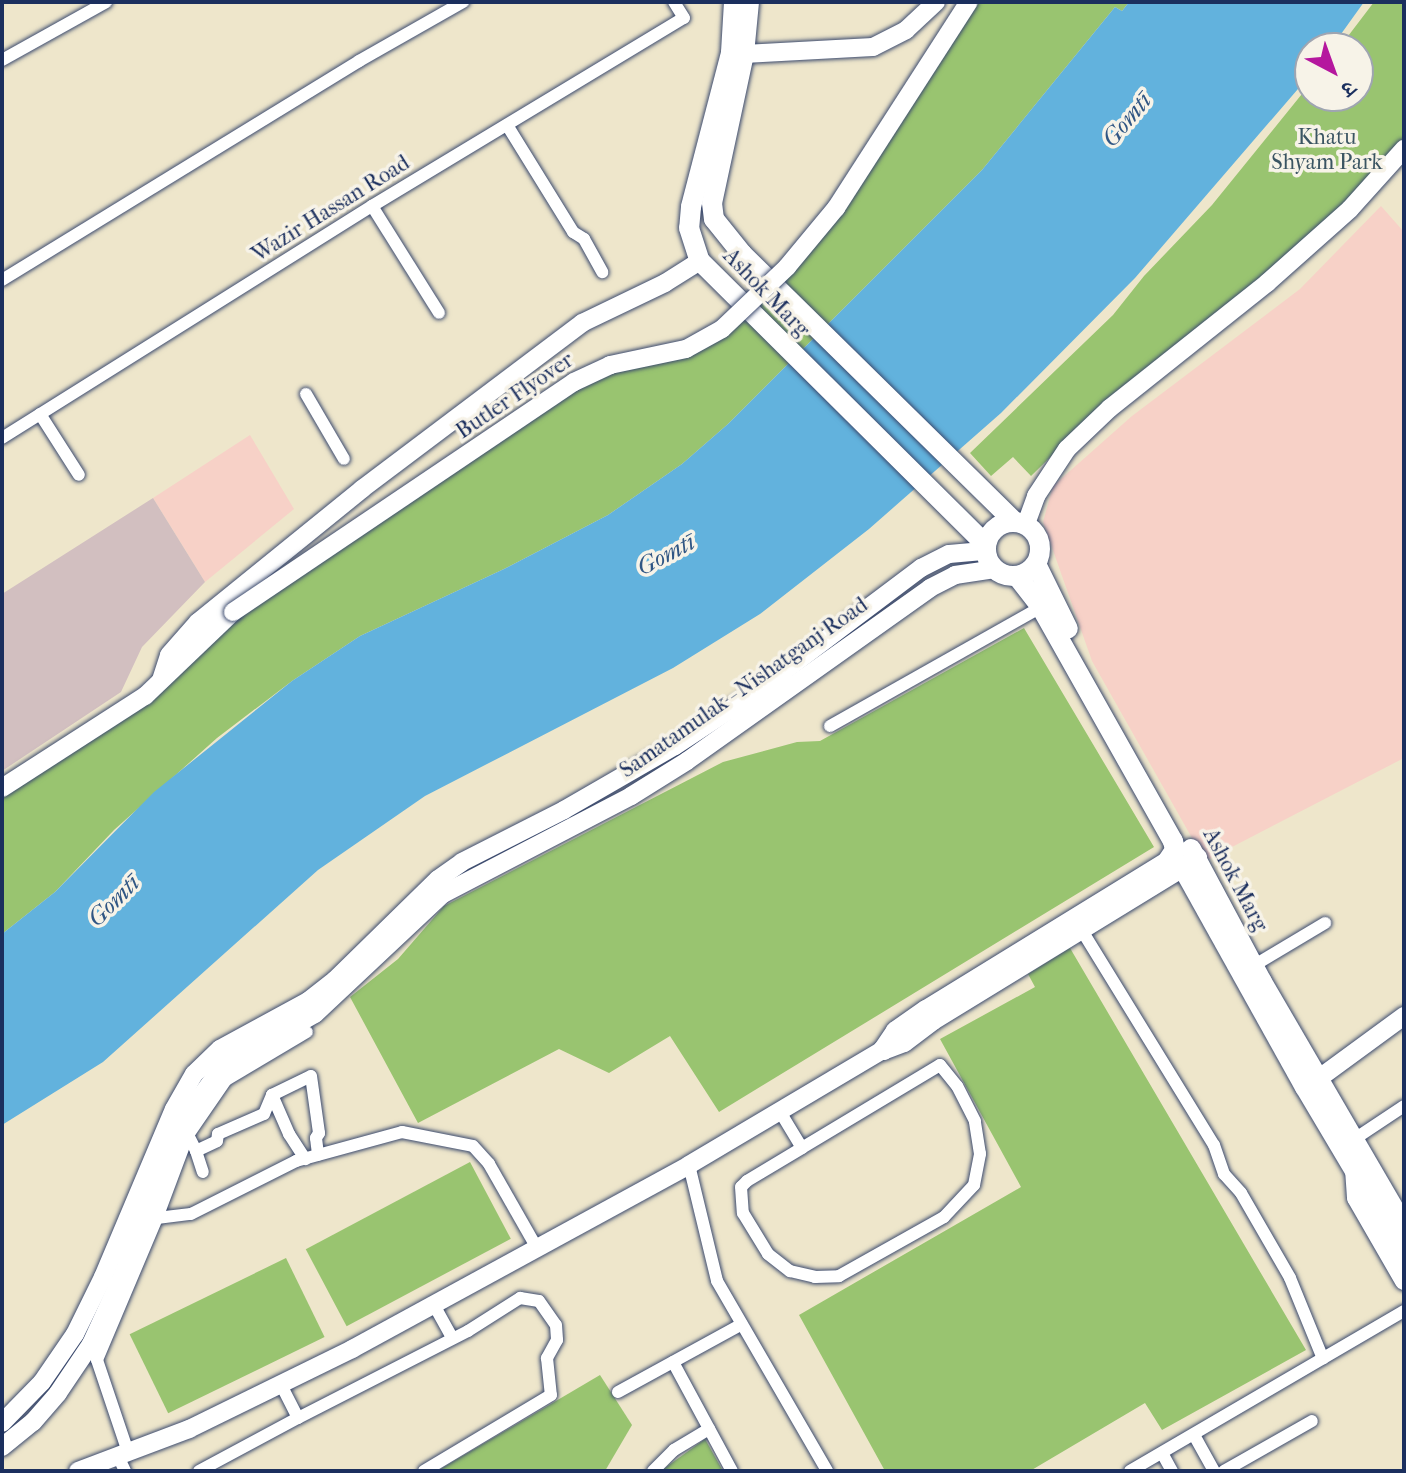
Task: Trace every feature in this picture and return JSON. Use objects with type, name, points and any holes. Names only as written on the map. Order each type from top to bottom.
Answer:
[{"type":"main road","name":"Ashok Marg","points":[[702,205],[731,53],[734,2]]},
{"type":"main road","name":"Ashok Marg","points":[[749,2],[744,54],[702,205],[689,228],[700,261],[985,549]]},
{"type":"main road","name":"Ashok Marg","points":[[702,205],[742,254],[997,504],[1020,522]]},
{"type":"main road","points":[[1020,522],[1040,542],[1036,564],[1017,576],[985,549],[993,530],[1020,522]]},
{"type":"main road","name":"Ashok Marg","points":[[1036,564],[1190,863],[1359,1164]]},
{"type":"main road","name":"Ashok Marg","points":[[883,1050],[896,1031],[926,1010],[1167,862],[1175,850],[1173,841],[1041,607],[1017,576]]},
{"type":"main road","name":"Ashok Marg","points":[[1190,863],[1353,1140],[1359,1164]]},
{"type":"main road","points":[[883,1050],[904,1042],[933,1020],[1190,863]]},
{"type":"main road","points":[[1359,1164],[1394,1202],[1404,1226]]},
{"type":"main road","points":[[1394,1202],[1404,1254]]},
{"type":"street","points":[[2,60],[88,6],[106,2]]},
{"type":"street","points":[[2,280],[359,61],[463,2]]},
{"type":"street","name":"Wazir Hassan Road","points":[[2,438],[372,206],[684,18],[674,2]]},
{"type":"street","points":[[744,54],[873,47],[906,30],[936,2]]},
{"type":"street","name":"Butler Flyover","points":[[203,628],[233,612],[574,382],[610,365],[686,349],[722,329],[787,267],[836,208],[969,2]]},
{"type":"street","points":[[507,125],[573,232],[584,239],[602,272]]},
{"type":"street","points":[[1020,522],[1067,449],[1110,408],[1350,209],[1404,149]]},
{"type":"street","points":[[372,206],[439,313]]},
{"type":"street","points":[[2,788],[145,696],[203,628],[314,526],[553,343],[582,323],[665,283],[700,261]]},
{"type":"street","points":[[306,394],[344,459]]},
{"type":"street","points":[[40,414],[79,475]]},
{"type":"street","name":"Samatamulak - Nishatganj Road","points":[[2,1423],[42,1382],[75,1334],[174,1109],[194,1074],[220,1049],[308,1001],[335,980],[438,879],[462,862],[576,804],[675,746],[755,693],[921,568],[949,554],[985,549]]},
{"type":"street","name":"Samatamulak - Nishatganj Road","points":[[2,1447],[33,1422],[58,1393],[91,1344],[123,1274],[165,1161],[190,1111],[222,1067],[315,1014],[443,894],[631,796],[687,761],[930,588],[955,575],[985,549]]},
{"type":"street","points":[[830,726],[1041,607]]},
{"type":"street","points":[[1253,966],[1325,923]]},
{"type":"street","points":[[1081,929],[1214,1145],[1224,1174],[1241,1193],[1290,1278],[1323,1359]]},
{"type":"street","points":[[1318,1079],[1404,1016]]},
{"type":"street","points":[[124,1460],[97,1360],[188,1135],[226,1080],[307,1032]]},
{"type":"street","points":[[78,1471],[124,1460],[434,1305],[689,1165],[883,1050]]},
{"type":"street","points":[[940,1065],[957,1086],[975,1121],[980,1154],[974,1185],[944,1217],[839,1276],[815,1277],[790,1271],[768,1254],[743,1213],[741,1187],[802,1148],[940,1065]]},
{"type":"street","points":[[196,1151],[217,1141],[218,1134],[264,1114],[272,1095],[311,1076],[319,1133],[316,1138],[318,1155]]},
{"type":"street","points":[[272,1095],[289,1134],[305,1159]]},
{"type":"street","points":[[1353,1140],[1404,1106]]},
{"type":"street","points":[[779,1110],[802,1148]]},
{"type":"street","points":[[157,1218],[191,1214],[305,1159],[402,1132],[473,1146],[489,1164],[537,1248]]},
{"type":"street","points":[[188,1135],[203,1172]]},
{"type":"street","name":"Ashok Marg","points":[[1394,1202],[1384,1171],[1359,1164],[1356,1198],[1404,1281]]},
{"type":"street","points":[[689,1165],[717,1281],[827,1471]]},
{"type":"street","points":[[199,1471],[452,1338],[520,1298],[539,1301],[556,1325],[557,1340],[547,1358],[546,1371],[552,1386],[551,1395],[424,1471]]},
{"type":"street","points":[[434,1305],[452,1338]]},
{"type":"street","points":[[1130,1471],[1404,1311]]},
{"type":"street","points":[[618,1392],[742,1324]]},
{"type":"street","points":[[673,1362],[732,1471]]},
{"type":"street","points":[[281,1384],[298,1418]]},
{"type":"street","points":[[1224,1471],[1312,1421]]},
{"type":"street","points":[[653,1471],[674,1450],[709,1429]]},
{"type":"street","points":[[1194,1435],[1214,1471]]},
{"type":"street","points":[[1162,1453],[1172,1471]]},
{"type":"shaded area","points":[[1381,206],[1404,232],[1404,758],[1205,861],[1092,661],[1043,522],[1053,486],[1132,416],[1300,289]]},
{"type":"shaded area","points":[[250,435],[294,509],[205,582],[153,498]]},
{"type":"shaded area","points":[[153,498],[205,582],[142,647],[121,692],[2,771],[2,594]]},
{"type":"green space","points":[[973,2],[1129,2],[1122,11],[1115,7],[982,170],[728,424],[682,464],[608,515],[504,569],[360,636],[292,681],[217,738],[114,830],[55,892],[2,934],[2,798],[156,694],[230,620],[562,390],[708,339],[797,256]]},
{"type":"green space","name":"Khatu Shyam Park","points":[[1374,2],[1404,2],[1404,143],[1344,209],[1076,432],[1031,476],[1013,457],[991,476],[970,453],[1113,315],[1144,276],[1212,205],[1294,104],[1294,112],[1374,112],[1374,32],[1351,32]]},
{"type":"green space","points":[[1024,628],[1154,847],[719,1112],[670,1036],[609,1073],[559,1049],[418,1123],[350,997],[398,959],[444,906],[723,762],[797,742],[820,741]]},
{"type":"green space","points":[[1070,948],[1306,1350],[1162,1430],[1145,1403],[1030,1471],[885,1471],[799,1315],[1021,1187],[940,1039],[1035,987],[1028,974]]},
{"type":"green space","points":[[470,1162],[511,1239],[347,1326],[306,1249]]},
{"type":"green space","points":[[286,1258],[325,1337],[168,1413],[130,1334]]},
{"type":"green space","points":[[600,1375],[632,1425],[605,1471],[437,1471]]},
{"type":"green space","points":[[705,1439],[723,1471],[662,1471],[662,1470]]},
{"type":"water","name":"Gomtī","points":[[1129,2],[1364,2],[1342,32],[1294,32],[1294,94],[1135,278],[1001,413],[869,529],[760,614],[673,668],[425,796],[318,870],[103,1062],[2,1125],[2,934],[55,892],[154,792],[292,681],[360,636],[504,569],[608,515],[682,464],[728,424],[982,170],[1115,7],[1122,11]]}]
